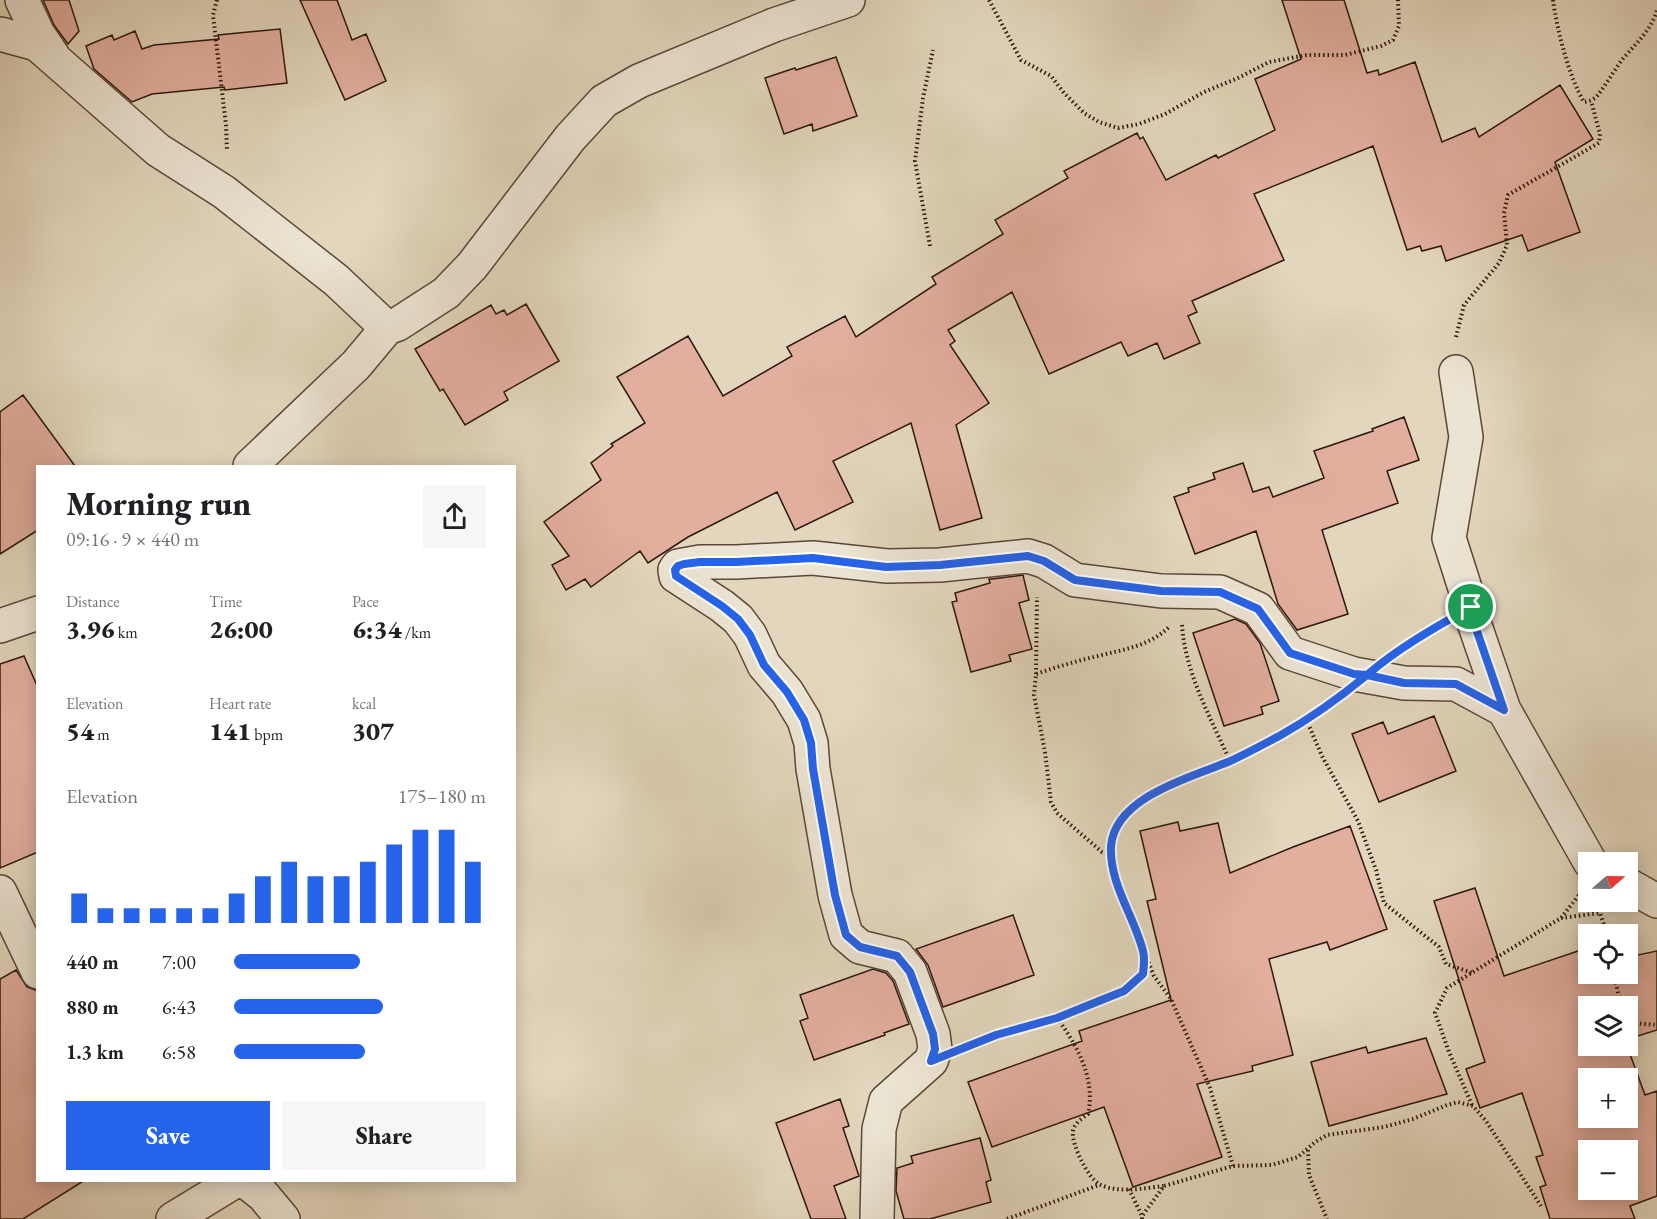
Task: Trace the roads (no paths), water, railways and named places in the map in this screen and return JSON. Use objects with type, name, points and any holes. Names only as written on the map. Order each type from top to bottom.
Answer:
[{"type":"street","points":[[22,0],[38,34],[57,62]]},
{"type":"street","points":[[251,465],[356,365],[387,328],[398,324],[446,293],[472,266],[570,138],[604,101],[639,81],[753,33],[848,0]]},
{"type":"street","points":[[0,34],[37,44],[158,150],[224,192],[336,280],[387,328]]},
{"type":"street","points":[[1456,372],[1466,437],[1449,538],[1471,607],[1470,611],[1504,710],[1578,860]]},
{"type":"street","points":[[877,1219],[879,1129],[886,1101],[931,1061],[935,1049],[933,1034],[910,972],[897,956],[860,947],[846,935],[835,895],[813,769],[811,743],[804,720],[787,692],[764,665],[750,635],[738,619],[676,576],[675,570],[678,566],[813,558],[886,567],[940,565],[1028,556],[1044,561],[1075,580],[1161,591],[1187,603],[1220,592],[1258,609],[1290,653],[1354,674],[1404,683],[1456,684],[1504,710]]},
{"type":"street","points":[[0,626],[36,614]]},
{"type":"street","points":[[1638,891],[1657,901]]},
{"type":"street","points":[[0,892],[36,968]]},
{"type":"street","points":[[173,1219],[234,1182]]},
{"type":"street","points":[[247,1182],[263,1195],[283,1219]]}]
